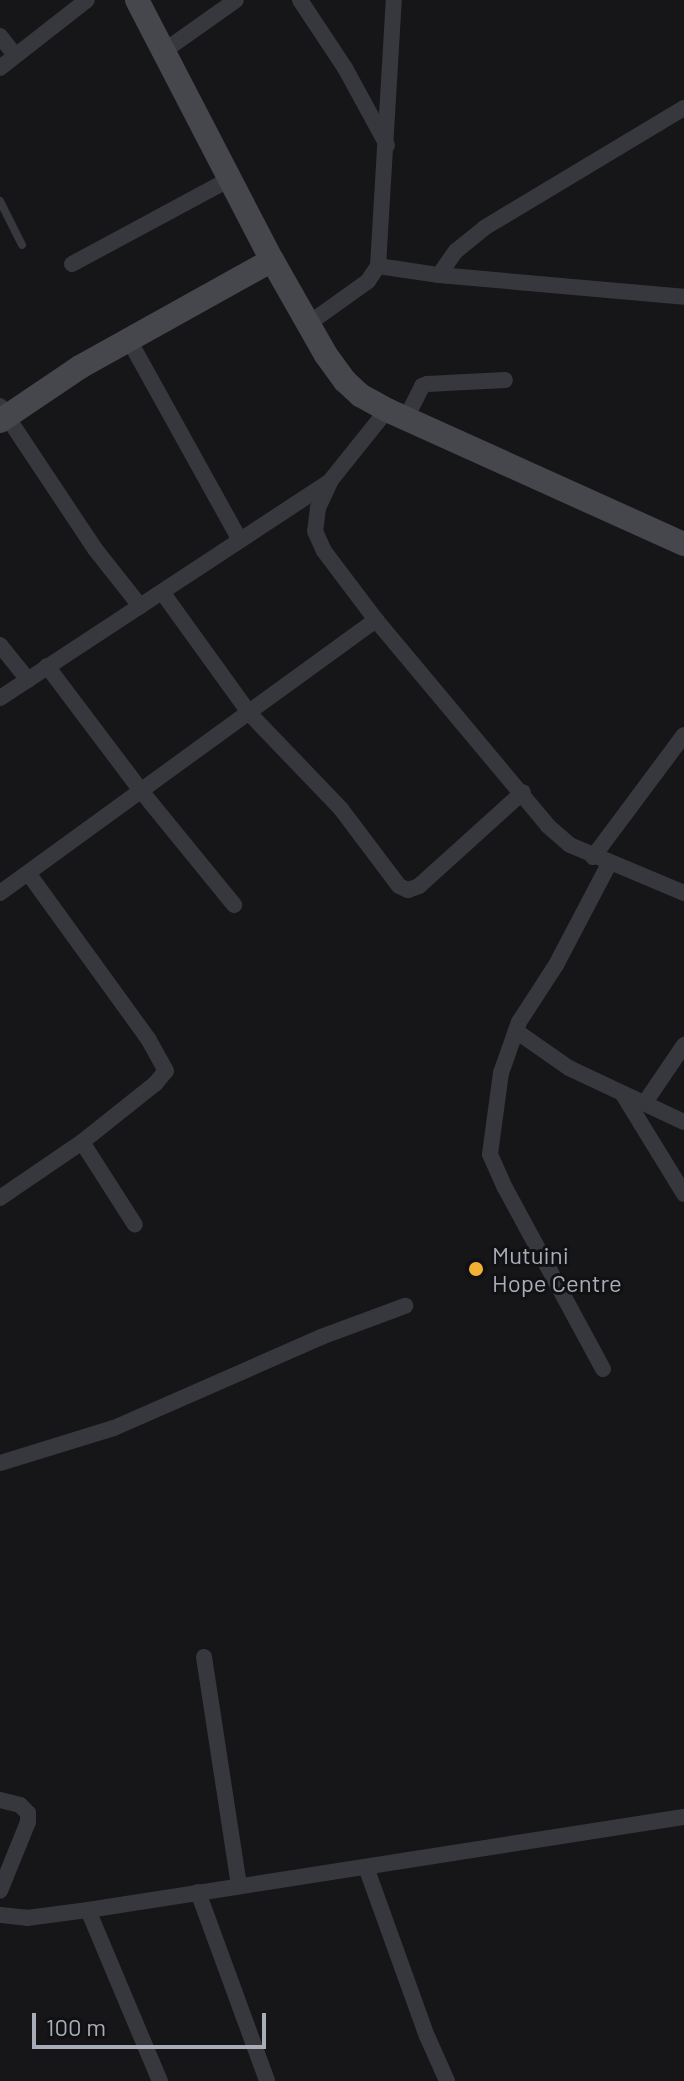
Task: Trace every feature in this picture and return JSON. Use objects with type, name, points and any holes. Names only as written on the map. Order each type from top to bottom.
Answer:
[{"type":"main road","points":[[137,0],[272,260],[345,381],[360,395],[396,414],[684,544]]},
{"type":"main road","points":[[2,414],[272,260]]},
{"type":"street","points":[[0,68],[87,0]]},
{"type":"street","points":[[164,51],[236,0]]},
{"type":"street","points":[[300,0],[345,68],[387,145]]},
{"type":"street","points":[[308,324],[368,281],[378,266],[394,0]]},
{"type":"street","points":[[0,36],[15,55]]},
{"type":"street","points":[[439,275],[456,251],[484,228],[684,108]]},
{"type":"street","points":[[72,264],[230,179]]},
{"type":"street","points":[[378,266],[439,275],[681,292]]},
{"type":"street","points":[[129,340],[240,540]]},
{"type":"street","points":[[0,698],[331,480],[427,384],[505,380]]},
{"type":"street","points":[[2,414],[95,549],[140,606]]},
{"type":"street","points":[[331,480],[318,508],[315,531],[324,551],[376,620],[523,792],[530,807],[570,845],[684,893]]},
{"type":"street","points":[[162,592],[250,714],[341,809],[399,886],[408,890],[419,886],[523,792]]},
{"type":"street","points":[[0,893],[376,620]]},
{"type":"street","points":[[0,645],[28,680]]},
{"type":"street","points":[[47,666],[142,792],[234,905]]},
{"type":"street","points":[[593,857],[684,735]]},
{"type":"street","points":[[603,1369],[505,1188],[490,1154],[501,1073],[516,1031],[556,965],[609,864]]},
{"type":"street","points":[[0,1198],[82,1142],[155,1084],[166,1071],[149,1040],[28,873]]},
{"type":"street","points":[[516,1031],[569,1068],[624,1096],[646,1101],[684,1122]]},
{"type":"street","points":[[646,1101],[684,1045]]},
{"type":"street","points":[[624,1096],[684,1194]]},
{"type":"street","points":[[82,1142],[135,1225]]},
{"type":"street","points":[[0,1463],[114,1428],[321,1337],[405,1306]]},
{"type":"street","points":[[204,1657],[239,1886]]},
{"type":"street","points":[[0,1800],[20,1805],[28,1813],[28,1822],[0,1891]]},
{"type":"street","points":[[0,1915],[27,1918],[88,1910],[684,1817]]},
{"type":"street","points":[[366,1867],[427,2036],[447,2081]]},
{"type":"street","points":[[198,1892],[267,2081]]},
{"type":"street","points":[[88,1910],[160,2081]]},
{"type":"lane","points":[[0,201],[22,245]]},
{"type":"place","name":"Mutuini Hope Centre","points":[[476,1269]]}]
